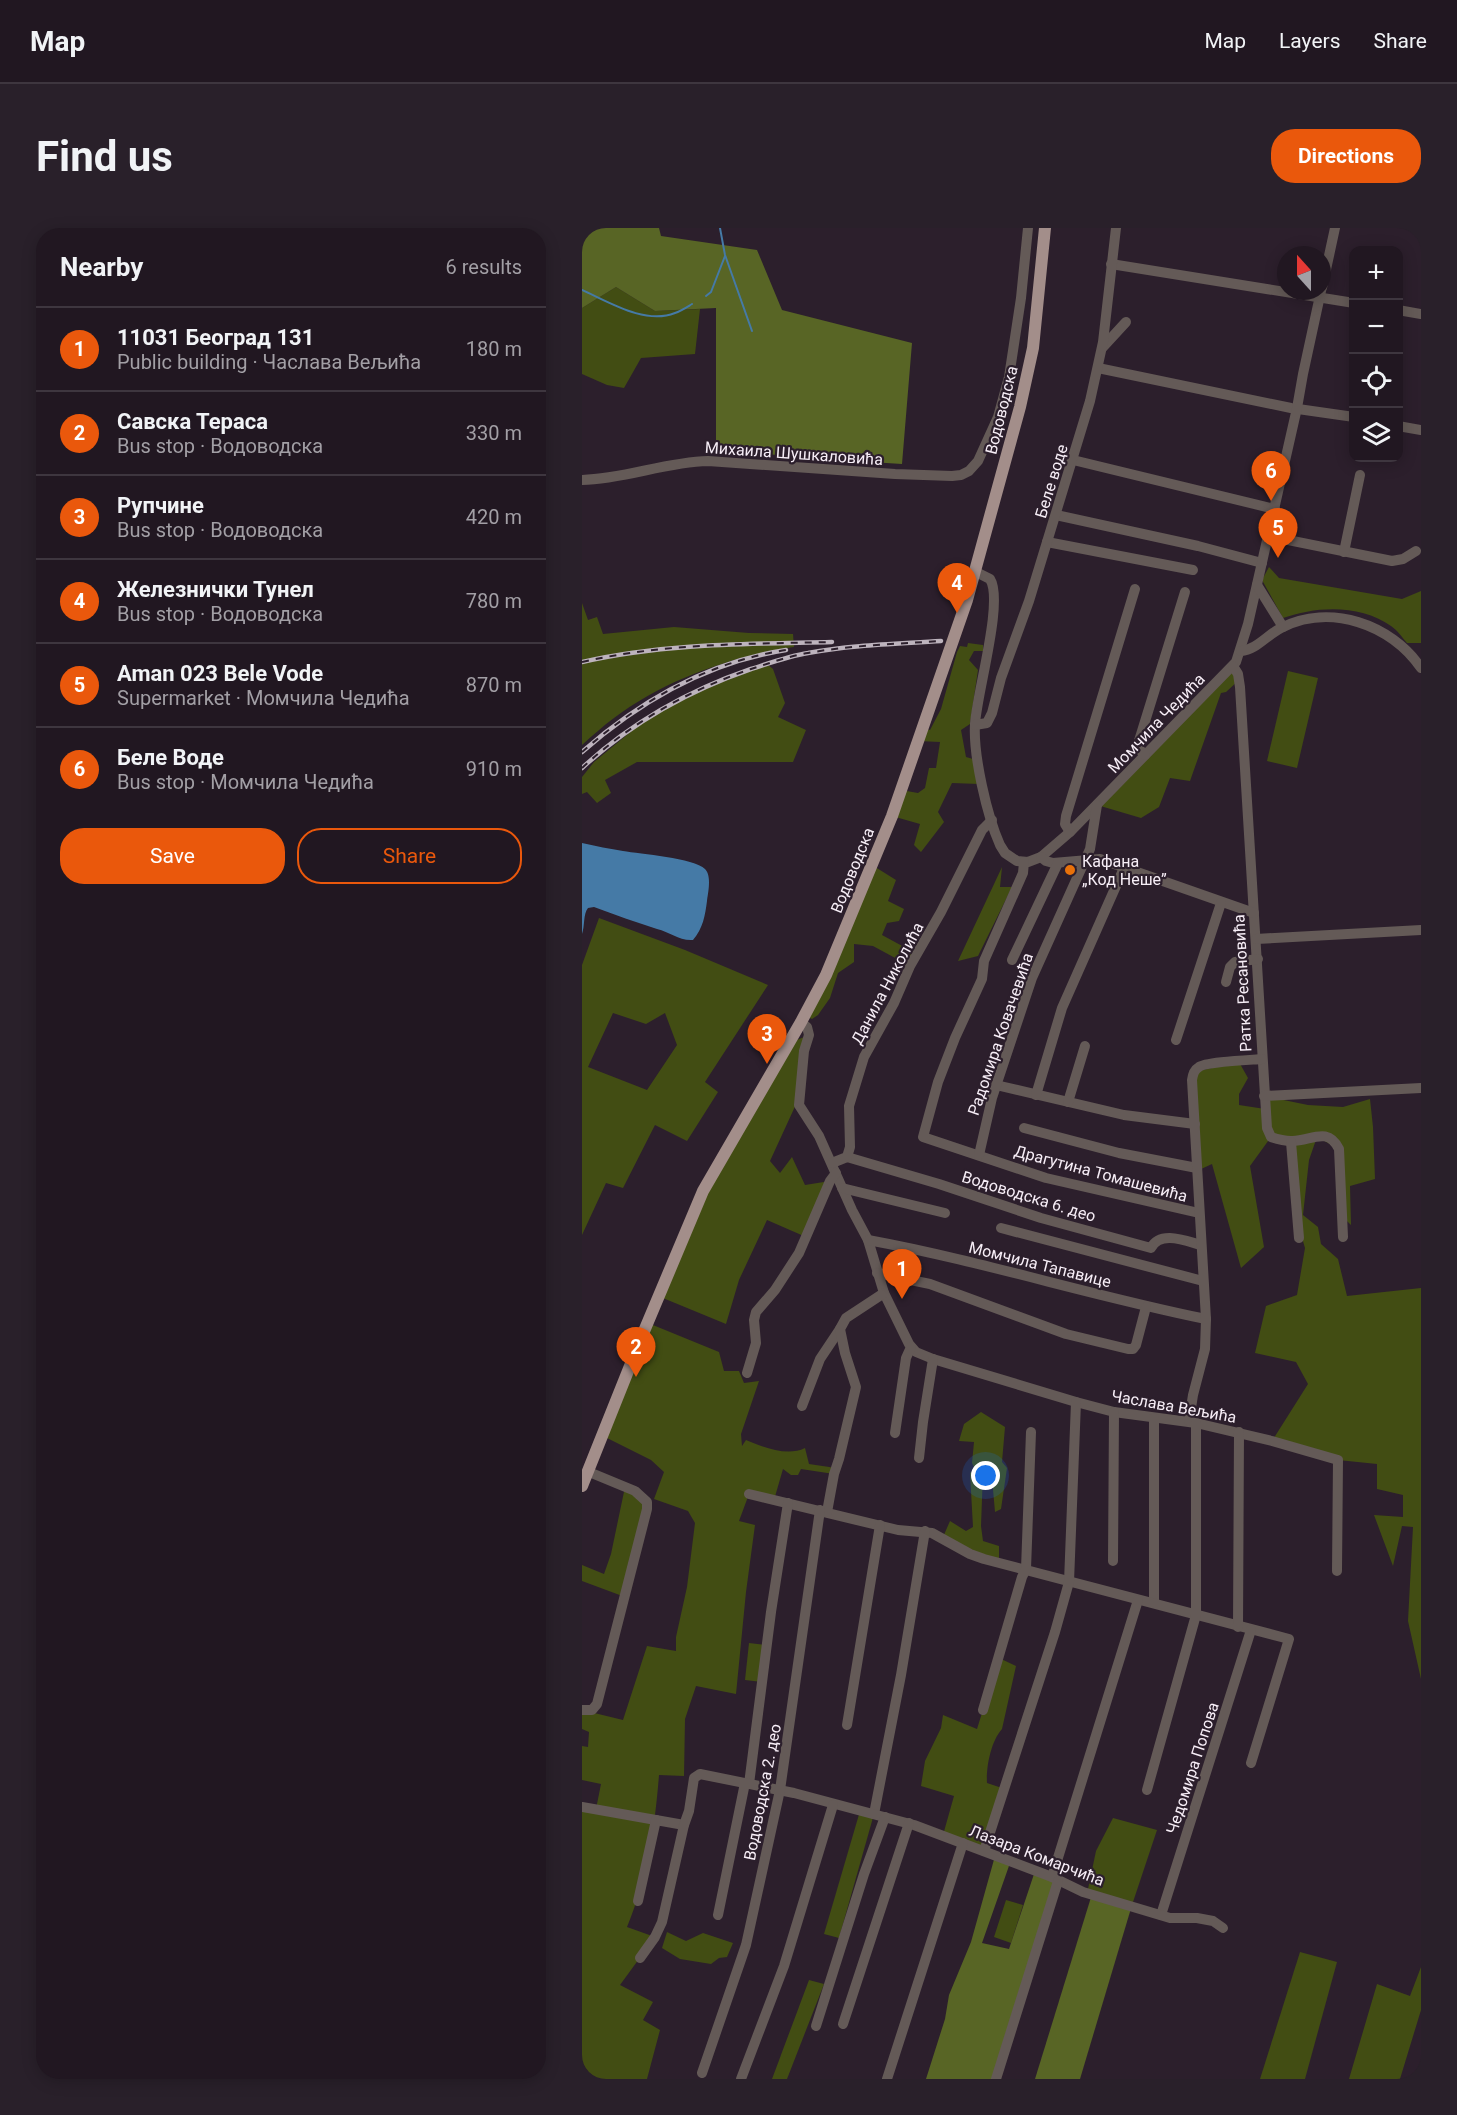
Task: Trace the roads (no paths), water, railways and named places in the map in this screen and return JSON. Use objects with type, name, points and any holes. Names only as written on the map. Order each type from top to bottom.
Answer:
[{"type":"main road","name":"Водоводска","points":[[582,1486],[703,1191],[801,1022],[838,950],[892,816],[946,666],[974,577],[1020,407],[1033,348],[1045,228]]},
{"type":"street","name":"Водоводска","points":[[969,471],[978,461],[998,417],[1009,377],[1022,298],[1028,228]]},
{"type":"street","name":"Беле воде","points":[[975,725],[987,723],[992,713],[1001,678],[1073,460],[1098,368],[1116,228]]},
{"type":"street","name":"Момчила Чедића","points":[[1331,246],[1335,228]]},
{"type":"street","points":[[1111,264],[1277,286]]},
{"type":"street","points":[[1331,295],[1349,302]]},
{"type":"street","name":"Момчила Чедића","points":[[1024,862],[1041,856],[1070,832],[1233,666],[1241,651],[1275,509],[1319,300]]},
{"type":"street","points":[[1403,311],[1421,314]]},
{"type":"street","points":[[1101,350],[1105,342],[1126,322]]},
{"type":"street","points":[[1098,368],[1349,416]]},
{"type":"street","points":[[1403,427],[1421,430]]},
{"type":"street","points":[[1073,460],[1275,509]]},
{"type":"street","name":"Михаила Шушкаловића","points":[[582,480],[600,479],[682,462],[698,461],[906,475],[952,476],[969,471]]},
{"type":"street","points":[[1344,552],[1360,475]]},
{"type":"street","points":[[1056,515],[1198,546],[1262,563]]},
{"type":"street","points":[[1268,536],[1392,561],[1403,560],[1416,551]]},
{"type":"street","points":[[1047,542],[1193,570]]},
{"type":"street","points":[[974,577],[990,579],[994,595],[991,628],[975,725],[976,753],[992,820],[1002,850],[1014,860],[1024,862]]},
{"type":"street","points":[[1257,585],[1282,627]]},
{"type":"street","points":[[1070,832],[1065,824],[1066,816],[1135,589]]},
{"type":"street","points":[[1145,755],[1138,744],[1185,592]]},
{"type":"street","points":[[1241,651],[1253,647],[1282,627],[1309,619],[1326,617],[1364,623],[1383,632],[1416,655],[1421,668]]},
{"type":"street","points":[[1248,624],[1255,633],[1267,636]]},
{"type":"street","name":"Ратка Ресановића","points":[[1147,1790],[1196,1615],[1192,1395],[1205,1348],[1206,1319],[1192,1080],[1197,1068],[1206,1063],[1262,1059],[1258,959],[1239,680],[1233,666]]},
{"type":"street","name":"Радомира Ковачевића","points":[[979,1155],[986,1118],[1032,978],[1093,841],[1097,805]]},
{"type":"street","name":"Данила Николића","points":[[847,1157],[850,1147],[849,1106],[864,1057],[982,830],[992,820]]},
{"type":"street","points":[[1041,856],[1049,862],[1058,863],[1100,859],[1254,913]]},
{"type":"street","name":"Драгутина Томашевића","points":[[1024,862],[1023,873],[984,961],[983,972],[938,1083],[923,1137],[1047,1178],[1199,1213]]},
{"type":"street","points":[[1012,960],[1058,863]]},
{"type":"street","points":[[1036,1095],[1053,1031],[1124,868]]},
{"type":"street","points":[[1176,1040],[1221,903]]},
{"type":"street","points":[[1256,939],[1421,930]]},
{"type":"street","points":[[1226,982],[1230,967],[1235,962],[1258,959]]},
{"type":"street","points":[[801,1022],[807,1027],[808,1035],[798,1100],[801,1109],[819,1136],[868,1240],[884,1293],[911,1347],[906,1358],[895,1432]]},
{"type":"street","points":[[1068,1102],[1085,1046]]},
{"type":"street","points":[[1262,1059],[1267,1128],[1271,1137],[1291,1142],[1317,1137],[1335,1139],[1339,1149],[1343,1237]]},
{"type":"street","points":[[996,1085],[1124,1115],[1195,1124]]},
{"type":"street","points":[[1264,1096],[1421,1089]]},
{"type":"street","points":[[1024,1128],[1119,1153],[1197,1168]]},
{"type":"street","points":[[1291,1142],[1299,1238]]},
{"type":"street","points":[[747,1373],[756,1342],[754,1320],[756,1312],[775,1290],[799,1253],[834,1168],[847,1157]]},
{"type":"street","name":"Водоводска 6. део","points":[[847,1157],[939,1184],[1041,1218],[1151,1248]]},
{"type":"street","points":[[842,1188],[945,1213]]},
{"type":"street","points":[[1036,1237],[1041,1218]]},
{"type":"street","points":[[1000,1228],[1203,1281]]},
{"type":"street","points":[[1152,1267],[1154,1258],[1151,1248],[1157,1241],[1169,1238],[1201,1245]]},
{"type":"street","name":"Момчила Тапавице","points":[[868,1240],[934,1253],[1146,1307],[1206,1319]]},
{"type":"street","points":[[877,1273],[930,1284],[1066,1334],[1128,1349],[1136,1346],[1146,1307]]},
{"type":"street","points":[[802,1406],[820,1359],[846,1318],[884,1293]]},
{"type":"street","name":"Водоводска 2. део","points":[[702,2073],[746,1945],[780,1790],[824,1511],[856,1387],[840,1329]]},
{"type":"street","name":"Часлава Вељића","points":[[911,1347],[916,1352],[933,1359],[1076,1402],[1114,1412],[1193,1422],[1239,1432],[1338,1460],[1337,1571]]},
{"type":"street","points":[[919,1458],[922,1422],[933,1359]]},
{"type":"street","points":[[984,1851],[1069,1582],[1076,1402]]},
{"type":"street","points":[[1113,1561],[1114,1412]]},
{"type":"street","points":[[1154,1418],[1154,1604]]},
{"type":"street","points":[[983,1710],[1026,1569],[1031,1432]]},
{"type":"street","points":[[1239,1432],[1239,1627]]},
{"type":"street","points":[[582,1710],[592,1710],[597,1704],[647,1509],[646,1502],[635,1491],[589,1472]]},
{"type":"street","points":[[749,1494],[898,1530],[925,1531],[943,1537],[970,1554],[1289,1639],[1251,1762]]},
{"type":"street","points":[[718,1916],[747,1783],[788,1503]]},
{"type":"street","points":[[848,1725],[880,1525]]},
{"type":"street","points":[[816,2026],[864,1874],[879,1816],[925,1531]]},
{"type":"street","points":[[996,2079],[1138,1599]]},
{"type":"street","name":"Чедомира Попова","points":[[1161,1916],[1251,1630]]},
{"type":"street","name":"Лазара Комарчића","points":[[684,1825],[689,1811],[694,1778],[697,1775],[747,1783],[909,1823],[1083,1892],[1132,1905],[1161,1916],[1213,1921],[1223,1928]]},
{"type":"street","points":[[741,2079],[784,1966],[833,1805]]},
{"type":"street","points":[[582,1807],[684,1825],[662,1922],[640,1958]]},
{"type":"street","points":[[638,1900],[656,1820]]},
{"type":"street","points":[[843,2024],[909,1823]]},
{"type":"street","points":[[887,2079],[963,1843]]},
{"type":"water","points":[[582,843],[679,859],[705,869],[709,889],[701,926],[693,940],[679,938],[594,907],[586,911],[582,934]]},
{"type":"waterway","points":[[720,228],[725,255],[752,331]]},
{"type":"waterway","points":[[706,296],[711,292],[725,256]]},
{"type":"waterway","points":[[582,290],[627,311],[652,316],[675,313],[692,304]]},
{"type":"railway","points":[[582,768],[620,736],[661,710],[705,687],[751,669],[794,656],[825,650],[941,641]]},
{"type":"railway","points":[[582,662],[675,648],[832,642]]},
{"type":"railway","points":[[582,752],[627,716],[676,686],[729,664],[786,650]]},
{"type":"place","name":"Беле Воде","points":[[1271,501]]},
{"type":"place","name":"Aman 023 Bele Vode","points":[[1278,558]]},
{"type":"place","name":"Железнички Тунел","points":[[957,613]]},
{"type":"place","name":"Кафана „Код Неше”","points":[[1070,870]]},
{"type":"place","name":"Рупчине","points":[[767,1064]]},
{"type":"place","name":"11031 Београд 131","points":[[902,1299]]},
{"type":"place","name":"Савска Тераса","points":[[636,1377]]}]
